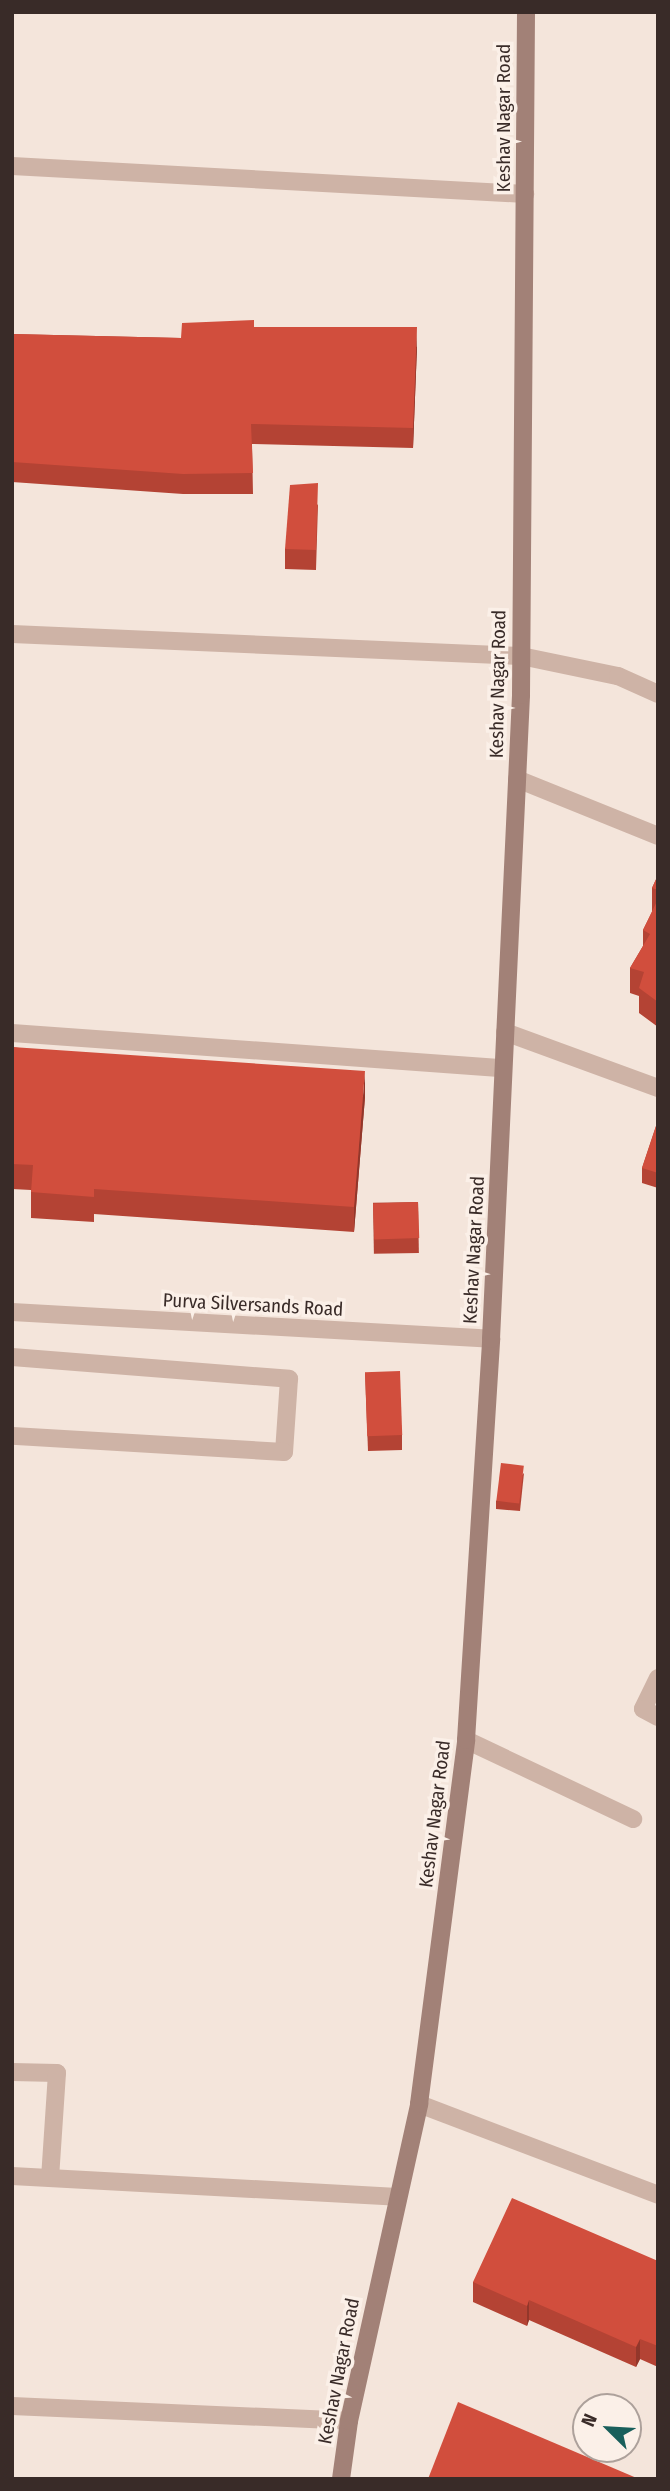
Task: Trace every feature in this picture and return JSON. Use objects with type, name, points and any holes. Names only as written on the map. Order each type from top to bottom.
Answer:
[{"type":"street","name":"Keshav Nagar Road","points":[[341,2479],[349,2421],[419,2104],[466,1740],[491,1339],[517,779],[521,656],[526,12]]},
{"type":"street","points":[[12,166],[525,194]]},
{"type":"street","points":[[12,634],[521,656],[618,676],[658,694]]},
{"type":"street","points":[[517,779],[658,836]]},
{"type":"street","points":[[505,1032],[658,1088]]},
{"type":"street","points":[[12,1034],[503,1068]]},
{"type":"street","name":"Purva Silversands Road","points":[[12,1312],[491,1339]]},
{"type":"street","points":[[12,1357],[289,1380],[284,1451],[12,1436]]},
{"type":"street","points":[[658,1678],[643,1709],[658,1717]]},
{"type":"street","points":[[466,1740],[633,1819]]},
{"type":"street","points":[[12,2072],[57,2073],[50,2178]]},
{"type":"street","points":[[419,2104],[658,2195]]},
{"type":"street","points":[[12,2176],[397,2197]]},
{"type":"street","points":[[12,2406],[349,2421]]},
{"type":"building","points":[[254,320],[254,327],[417,327],[413,428],[251,424],[253,473],[183,474],[12,462],[12,334],[181,338],[182,323]]},
{"type":"building","points":[[318,483],[316,550],[285,549],[290,485]]},
{"type":"building","points":[[658,875],[658,890],[652,888]]},
{"type":"building","points":[[658,899],[658,1002],[639,988],[644,972],[630,968],[650,934],[643,930]]},
{"type":"building","points":[[12,1047],[365,1071],[354,1207],[94,1189],[94,1197],[31,1192],[33,1165],[12,1164]]},
{"type":"building","points":[[658,1120],[658,1173],[642,1168]]},
{"type":"building","points":[[418,1202],[419,1238],[374,1240],[373,1204]]},
{"type":"building","points":[[400,1371],[402,1435],[367,1436],[365,1372]]},
{"type":"building","points":[[501,1463],[524,1466],[519,1504],[496,1501]]},
{"type":"building","points":[[512,2198],[658,2261],[658,2346],[640,2339],[636,2347],[529,2300],[527,2306],[473,2282]]},
{"type":"building","points":[[458,2402],[572,2450],[572,2463],[601,2463],[639,2479],[428,2479]]}]
